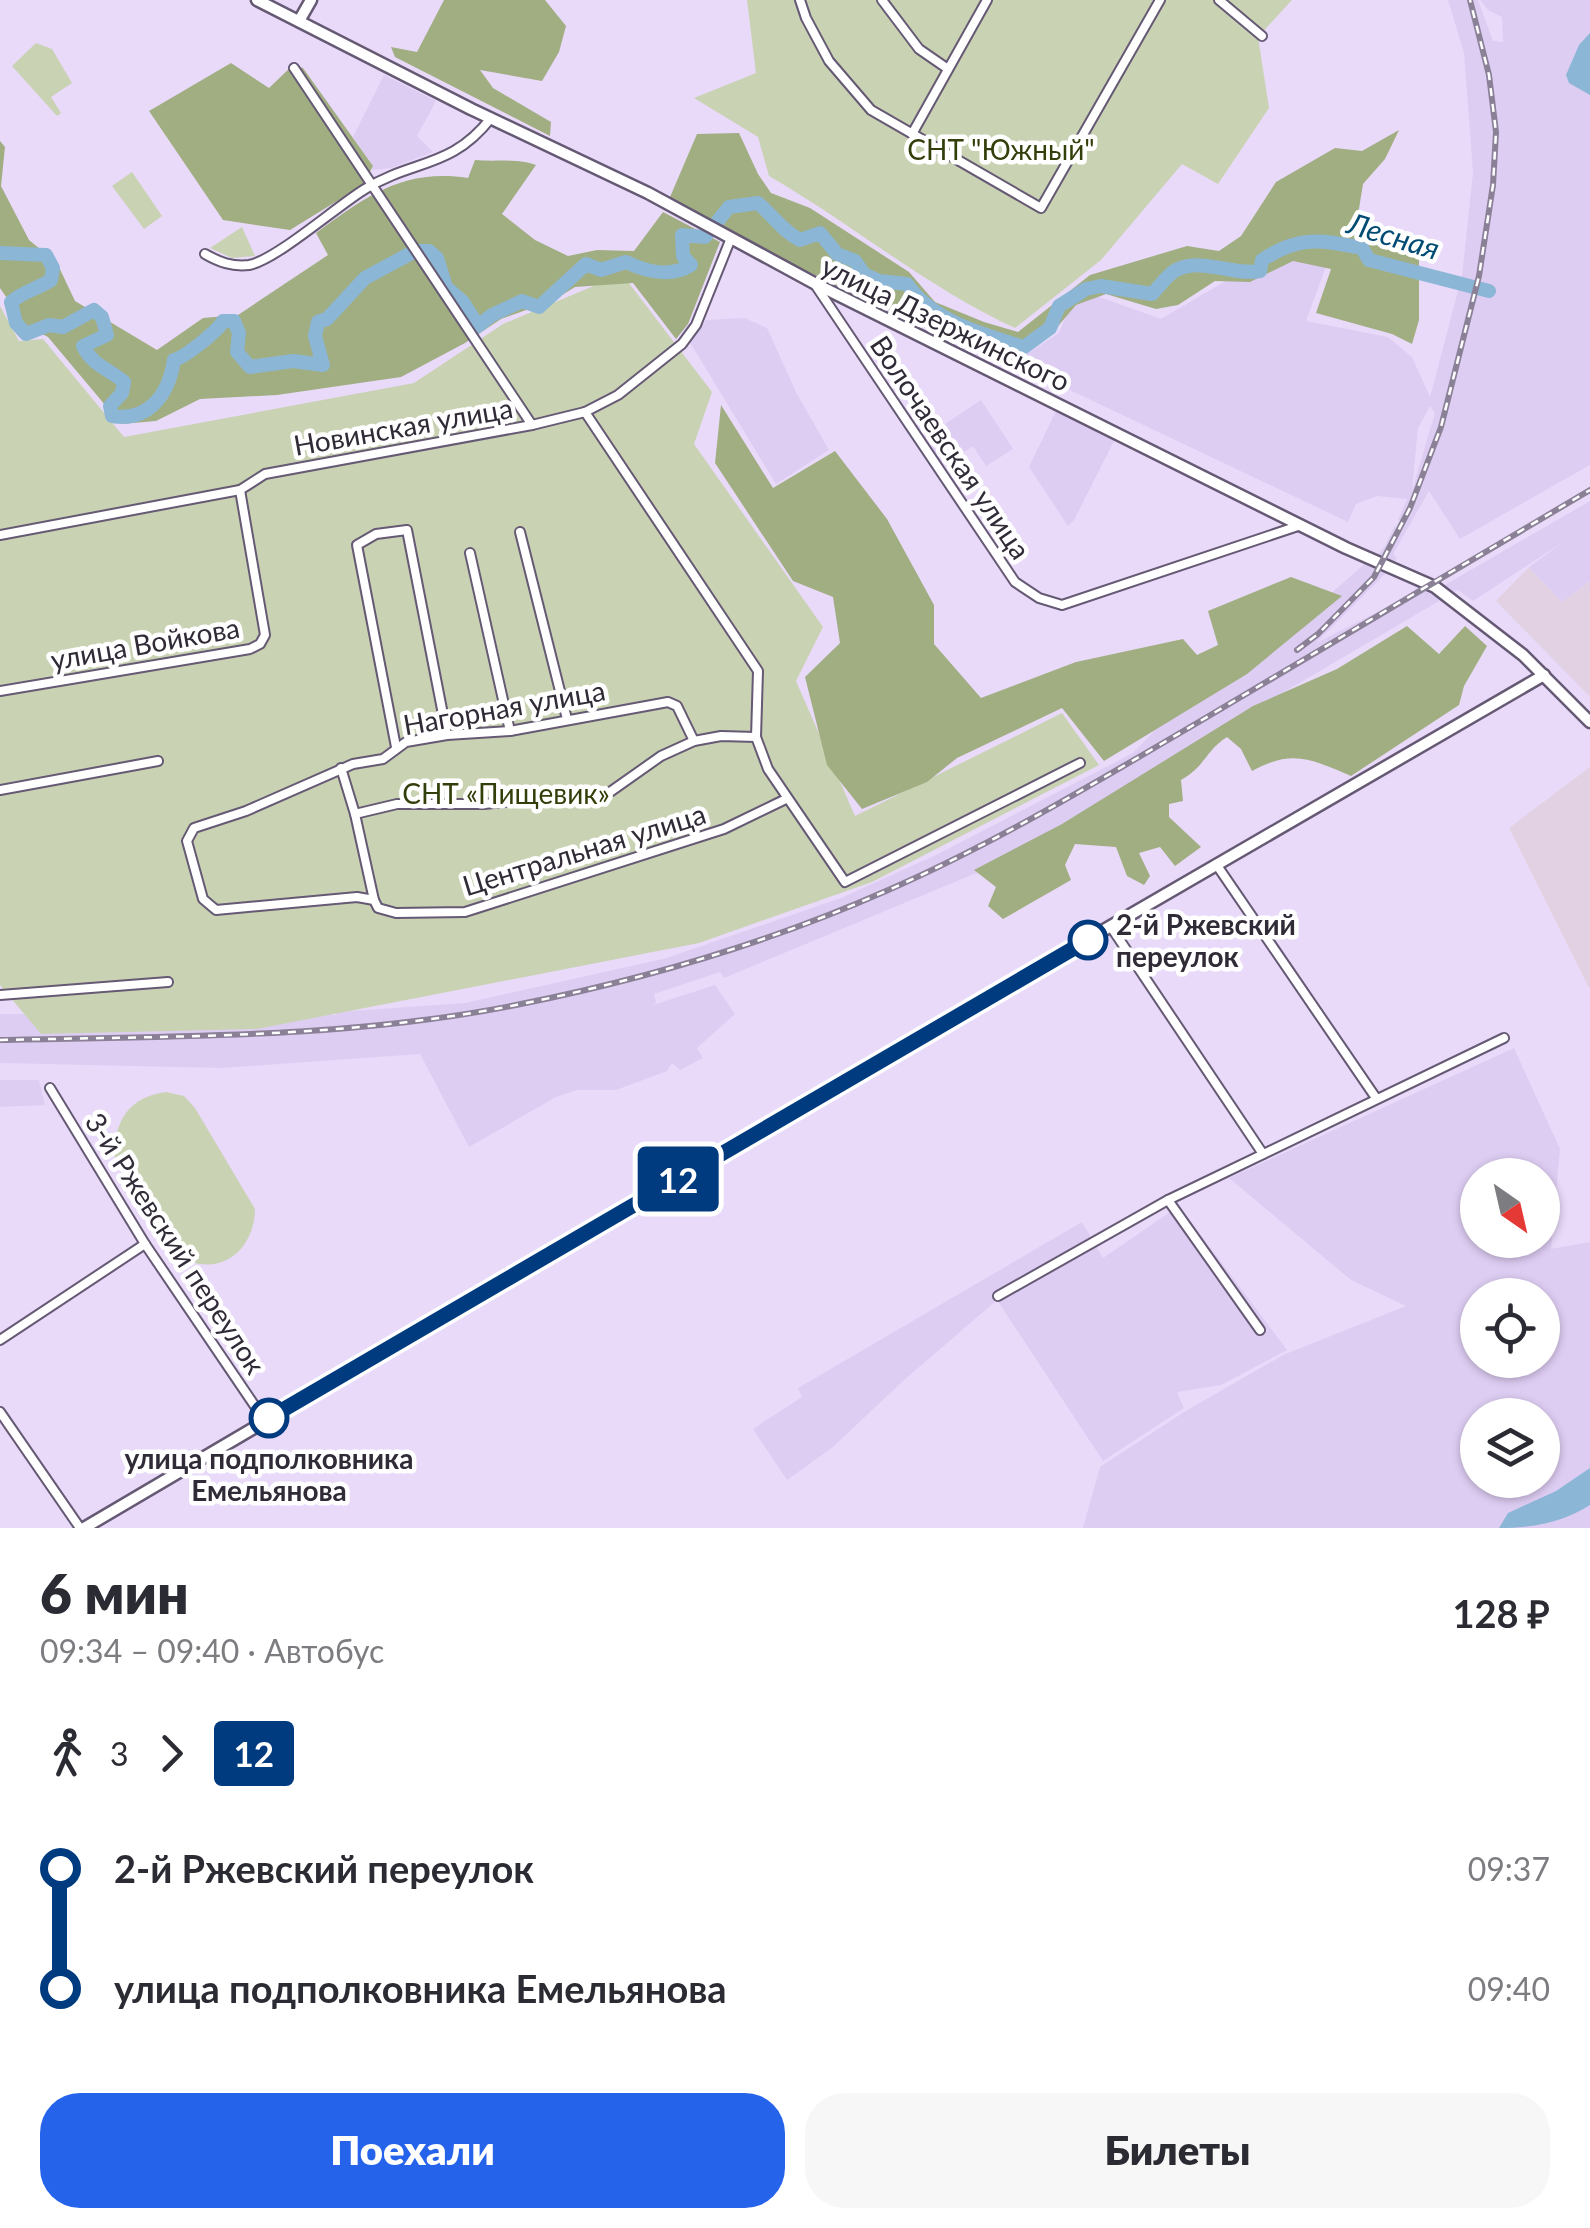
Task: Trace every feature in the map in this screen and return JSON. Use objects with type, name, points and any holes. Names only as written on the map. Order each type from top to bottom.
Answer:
[{"type":"main road","name":"улица Дзержинского","points":[[257,0],[648,193],[814,283],[1301,525],[1436,587],[1523,654],[1590,722]]},
{"type":"main road","points":[[300,22],[311,0]]},
{"type":"main road","points":[[89,1526],[1544,675]]},
{"type":"street","points":[[800,0],[816,40],[842,80],[870,110],[1041,208],[1160,0]]},
{"type":"street","points":[[882,0],[918,49],[948,70]]},
{"type":"street","points":[[912,134],[987,0]]},
{"type":"street","points":[[1219,0],[1262,36]]},
{"type":"street","points":[[294,68],[532,426]]},
{"type":"street","points":[[205,254],[235,265],[260,261],[373,185],[462,149],[491,118]]},
{"type":"street","name":"Новинская улица","points":[[0,534],[240,490],[265,474],[532,426],[585,412],[618,394],[682,344],[696,325],[730,238]]},
{"type":"street","name":"Волочаевская улица","points":[[814,283],[1016,582],[1040,598],[1062,605],[1301,525]]},
{"type":"street","points":[[585,412],[758,671],[756,737],[768,769],[845,882],[1080,763]]},
{"type":"street","name":"улица Войкова","points":[[0,691],[260,644],[264,635],[240,490]]},
{"type":"street","points":[[396,747],[357,545],[376,534],[408,530],[448,735]]},
{"type":"street","points":[[520,532],[566,719]]},
{"type":"street","points":[[470,553],[510,731]]},
{"type":"street","name":"Нагорная улица","points":[[216,910],[203,899],[188,841],[194,828],[246,811],[341,768],[383,759],[396,747],[448,735],[510,731],[668,702],[676,706],[694,741]]},
{"type":"street","points":[[355,814],[396,804],[484,804],[592,796],[610,792],[660,756],[694,741],[720,736],[756,737]]},
{"type":"street","points":[[0,790],[158,762]]},
{"type":"street","points":[[341,768],[374,900]]},
{"type":"street","name":"Центральная улица","points":[[216,910],[357,897],[374,900],[378,908],[396,913],[465,912],[724,829],[786,799]]},
{"type":"street","points":[[1216,864],[1376,1098]]},
{"type":"street","points":[[1110,926],[1263,1154]]},
{"type":"street","points":[[0,995],[168,982]]},
{"type":"street","points":[[998,1296],[1168,1200],[1504,1038]]},
{"type":"street","name":"3-й Ржевский переулок","points":[[50,1088],[145,1244],[265,1421]]},
{"type":"street","points":[[1168,1200],[1260,1330]]},
{"type":"street","points":[[0,1340],[145,1244]]},
{"type":"street","points":[[0,1412],[89,1526]]},
{"type":"shaded area","points":[[1448,0],[1478,0],[1493,41],[1503,42],[1502,17],[1488,10],[1480,0],[1590,0],[1590,465],[1460,539],[1429,491],[1386,573],[1316,643],[1401,600],[1424,583],[1436,590],[1590,501],[1590,581],[1562,602],[1529,567],[1563,542],[1473,601],[1458,590],[1192,746],[1010,859],[724,978],[720,972],[654,994],[656,1003],[650,1006],[715,985],[735,1014],[697,1048],[703,1058],[680,1070],[672,1063],[667,1071],[616,1090],[577,1090],[556,1097],[469,1147],[420,1054],[221,1068],[0,1063],[0,1014],[336,1015],[465,1003],[667,958],[841,898],[938,854],[1133,753],[1159,726],[1246,668],[1369,560],[1372,562],[1394,527],[1400,528],[1403,521],[1398,520],[1407,499],[1377,496],[1356,504],[1348,522],[1013,363],[1059,333],[1071,303],[1086,292],[1161,319],[1280,249],[1332,250],[1306,321],[1388,337],[1412,357],[1430,397],[1462,276],[1473,172],[1464,53]],"holes":[[[1430,406],[1435,413],[1412,490],[1418,428]]]},
{"type":"shaded area","points":[[384,75],[436,101],[417,136],[433,152],[391,168],[372,170],[353,137]]},
{"type":"shaded area","points":[[745,318],[767,328],[797,394],[829,450],[776,484],[689,341],[706,320]]},
{"type":"shaded area","points":[[981,400],[1013,449],[986,466],[973,446],[943,466],[924,438]]},
{"type":"shaded area","points":[[1056,411],[1114,441],[1068,526],[1029,467]]},
{"type":"shaded area","points":[[1529,567],[1562,602],[1590,581],[1590,697],[1496,601]]},
{"type":"shaded area","points":[[1590,767],[1590,986],[1589,988],[1509,828]]},
{"type":"shaded area","points":[[1514,1048],[1560,1149],[1559,1158],[1460,1158],[1460,1258],[1560,1258],[1560,1247],[1590,1242],[1590,1528],[1083,1528],[1100,1467],[1184,1412],[1283,1355],[1406,1306],[1351,1280],[1229,1178]]},
{"type":"shaded area","points":[[0,1080],[39,1080],[45,1105],[0,1107]]},
{"type":"shaded area","points":[[1179,1206],[1287,1350],[1221,1385],[1177,1392],[1184,1408],[1103,1461],[997,1300],[833,1447],[787,1480],[753,1429],[802,1397],[798,1388],[1082,1222],[1103,1258]]},
{"type":"green space","points":[[444,0],[545,0],[566,26],[559,52],[542,81],[480,70],[493,88],[551,122],[550,136],[395,57],[391,47],[417,52]]},
{"type":"green space","name":"СНТ \"Южный\"","points":[[747,0],[1292,0],[1258,37],[1269,108],[1218,184],[1182,164],[1101,260],[1015,328],[921,275],[769,176],[758,137],[694,98],[756,73]]},
{"type":"green space","points":[[36,43],[52,49],[72,83],[51,97],[61,113],[57,116],[12,66]]},
{"type":"green space","points":[[231,63],[269,88],[293,65],[303,68],[373,166],[363,185],[290,230],[223,220],[149,111]]},
{"type":"green space","points":[[1399,130],[1385,159],[1363,184],[1356,227],[1369,243],[1394,243],[1419,256],[1419,320],[1412,344],[1392,334],[1316,313],[1331,269],[1293,261],[1250,282],[1215,281],[1178,305],[1156,309],[1106,294],[1076,305],[1053,332],[1004,365],[779,258],[670,197],[697,134],[739,133],[771,193],[810,208],[909,272],[935,302],[1018,332],[1090,275],[1187,246],[1219,251],[1241,236],[1276,182],[1335,148],[1362,151]]},
{"type":"green space","points":[[0,141],[5,147],[1,186],[29,240],[57,263],[75,301],[157,350],[203,318],[238,315],[328,255],[316,233],[368,197],[424,177],[468,178],[475,160],[536,165],[502,214],[535,240],[568,256],[597,250],[634,251],[663,212],[720,242],[688,324],[676,339],[633,283],[575,287],[554,300],[501,319],[401,377],[277,395],[200,399],[156,421],[121,424],[48,337],[26,326],[0,288]]},
{"type":"green space","points":[[132,172],[162,216],[144,229],[112,186]]},
{"type":"green space","points":[[242,227],[255,256],[232,258],[210,248]]},
{"type":"green space","name":"СНТ «Пищевик»","points":[[622,274],[712,392],[694,444],[823,627],[796,681],[855,816],[1062,713],[1099,765],[872,882],[699,943],[257,1029],[41,1034],[0,985],[0,306],[19,341],[43,339],[124,437],[414,383],[503,324]]},
{"type":"green space","points":[[721,405],[773,488],[835,451],[887,519],[934,605],[934,644],[981,698],[1076,662],[1183,639],[1197,655],[1218,645],[1208,611],[1291,577],[1342,596],[1247,674],[1104,761],[1062,708],[957,758],[927,782],[862,809],[827,765],[805,677],[840,643],[833,597],[793,581],[715,463]]},
{"type":"green space","points":[[1407,626],[1439,654],[1465,626],[1487,646],[1464,686],[1459,705],[1351,776],[1290,758],[1252,771],[1241,749],[1227,737],[1181,780],[1183,801],[1169,804],[1169,817],[1201,847],[1175,866],[1160,847],[1139,853],[1150,876],[1144,885],[1127,876],[1116,847],[1075,844],[1065,865],[1071,880],[1003,919],[988,906],[996,887],[974,870],[1062,824],[1253,706],[1337,669]]},
{"type":"green space","points":[[166,1092],[184,1096],[195,1108],[255,1209],[248,1239],[240,1250],[217,1263],[190,1261],[175,1254],[114,1155],[117,1131],[126,1112],[142,1099]]},
{"type":"water","points":[[1590,33],[1590,95],[1569,83],[1566,75],[1579,45]]},
{"type":"water","points":[[1590,1468],[1590,1505],[1546,1523],[1499,1528],[1508,1513],[1541,1498],[1560,1498],[1560,1488]]},
{"type":"waterway","name":"Лесная","points":[[0,253],[46,255],[53,268],[51,280],[11,302],[16,323],[26,334],[49,325],[63,327],[94,310],[102,317],[107,335],[83,346],[96,363],[124,382],[122,393],[110,406],[112,416],[125,417],[137,415],[155,403],[167,384],[174,360],[201,343],[223,321],[234,321],[239,333],[237,352],[250,367],[293,361],[323,365],[315,336],[318,322],[327,319],[365,278],[415,251],[429,251],[437,258],[446,287],[463,302],[478,326],[522,301],[539,307],[586,264],[601,270],[626,262],[659,272],[683,269],[691,265],[683,256],[682,235],[705,237],[729,207],[758,203],[800,240],[820,233],[837,254],[855,261],[864,274],[879,281],[907,284],[917,297],[944,317],[1024,347],[1050,328],[1059,306],[1086,289],[1101,286],[1152,294],[1173,272],[1197,265],[1260,271],[1262,260],[1300,243],[1362,248],[1369,260],[1489,291]]},
{"type":"railway","points":[[1297,650],[1374,577],[1410,508],[1441,427],[1479,276],[1493,185],[1496,132],[1489,75],[1470,0]]},
{"type":"railway","points":[[0,1040],[259,1034],[452,1016],[610,984],[750,943],[886,891],[1005,833],[1590,490]]},
{"type":"bus line","name":"12","points":[[269,1418],[1088,940]]},
{"type":"place","name":"2-й Ржевский переулок","points":[[1088,940]]},
{"type":"place","name":"улица подполковника Емельянова","points":[[269,1418]]}]
